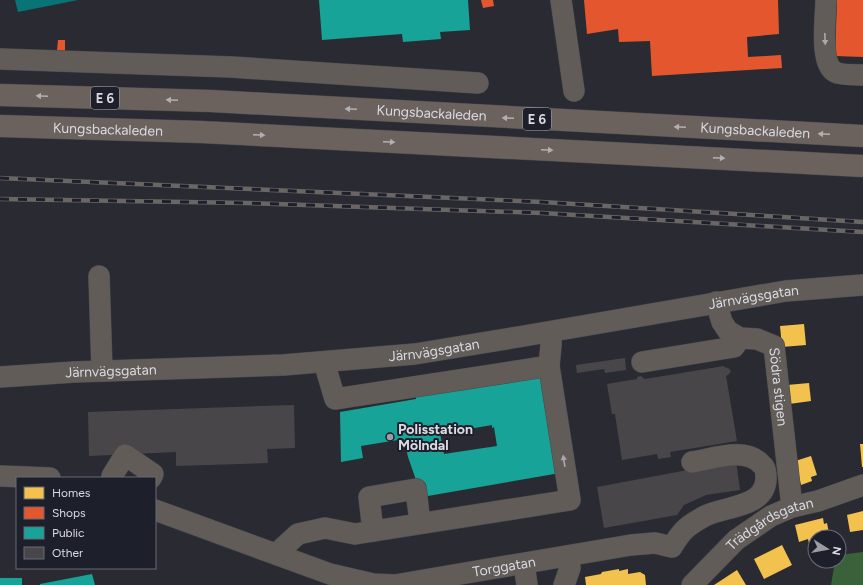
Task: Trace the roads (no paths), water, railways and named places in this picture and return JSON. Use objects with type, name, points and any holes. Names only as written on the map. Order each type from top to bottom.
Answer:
[{"type":"highway","name":"Kungsbackaleden","points":[[0,95],[211,101],[863,136]]},
{"type":"highway","name":"Kungsbackaleden","points":[[0,126],[201,132],[863,166]]},
{"type":"street","points":[[561,0],[574,91]]},
{"type":"street","points":[[826,0],[825,39],[830,67],[836,72],[863,75]]},
{"type":"street","points":[[0,59],[231,68],[478,83]]},
{"type":"street","points":[[99,276],[102,371]]},
{"type":"street","name":"Järnvägsgatan","points":[[0,377],[102,371],[283,365],[415,354],[786,291],[863,285]]},
{"type":"street","points":[[642,362],[734,346],[740,338],[728,331],[722,322],[716,302]]},
{"type":"street","points":[[276,554],[298,534],[324,528],[355,534],[570,500],[549,366],[551,332]]},
{"type":"street","name":"Södra stigen","points":[[740,338],[757,339],[774,346],[792,507]]},
{"type":"street","points":[[324,362],[334,399],[549,366]]},
{"type":"street","points":[[112,477],[125,455],[153,474],[152,477]]},
{"type":"street","name":"Torggatan","points":[[156,510],[330,574],[373,584],[395,584],[655,543],[672,547],[684,528],[707,515],[742,505],[756,498],[764,490],[766,475],[764,467],[758,459],[750,456],[735,455],[692,462]]},
{"type":"street","points":[[0,476],[24,477]]},
{"type":"street","name":"Trädgårdsgatan","points":[[692,585],[736,540],[771,516],[792,507],[818,501],[863,485]]},
{"type":"street","points":[[373,531],[369,497],[416,489],[420,523]]},
{"type":"street","points":[[564,585],[570,568],[568,556]]},
{"type":"street","points":[[524,564],[527,585]]},
{"type":"water","points":[[15,0],[78,0],[18,12]]},
{"type":"railway","points":[[0,178],[542,202],[863,222]]},
{"type":"railway","points":[[0,199],[247,203],[542,213],[863,232]]},
{"type":"place","name":"Polisstation Mölndal","points":[[390,437]]}]
